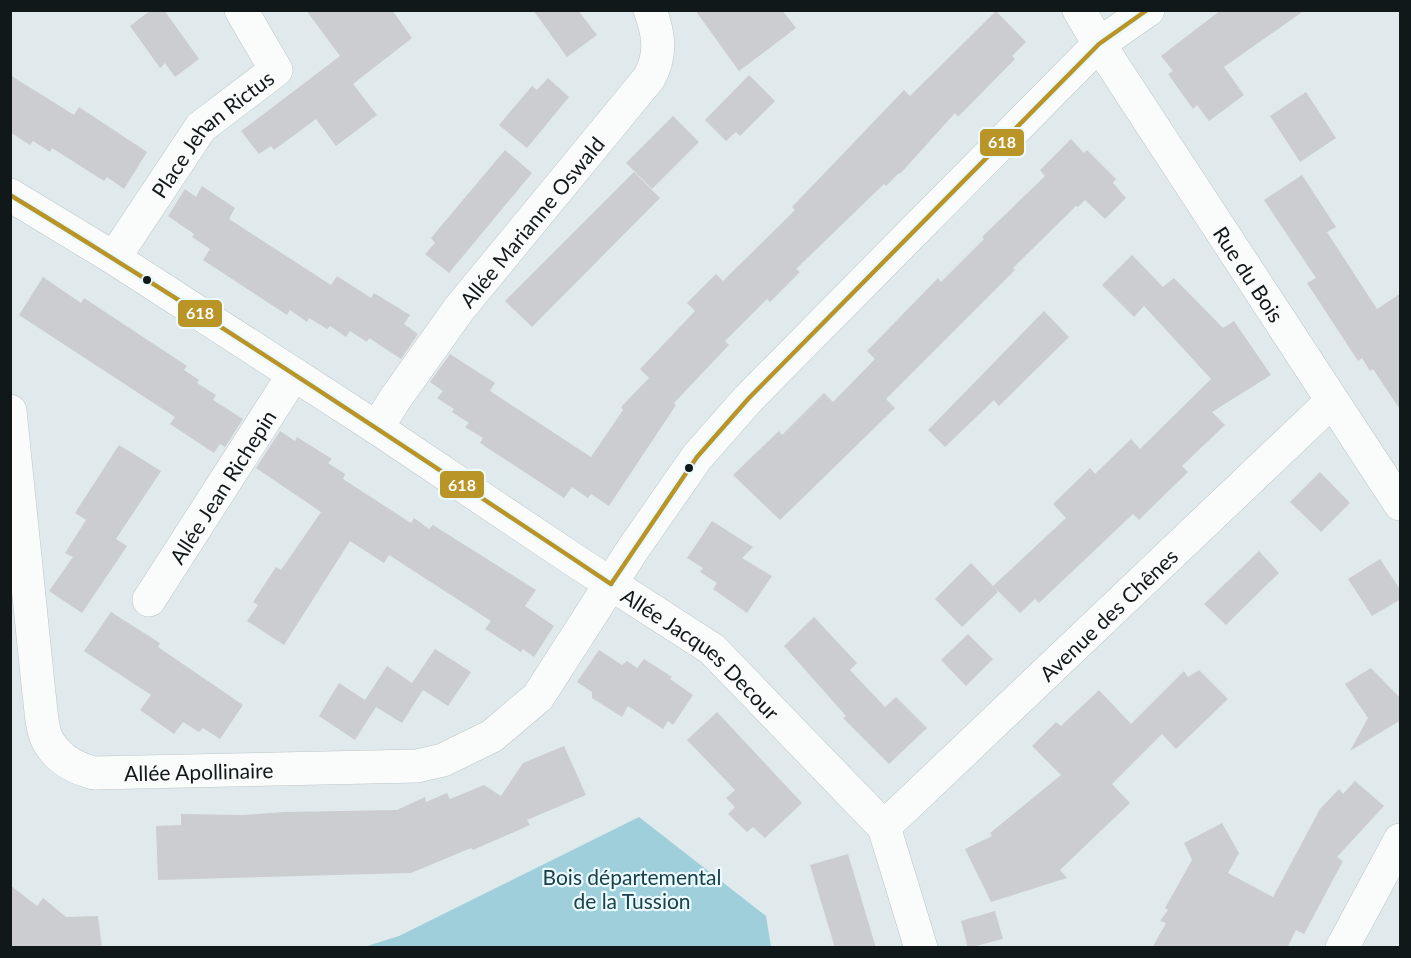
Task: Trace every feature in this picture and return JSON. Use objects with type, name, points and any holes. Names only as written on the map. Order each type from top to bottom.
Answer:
[{"type":"street","name":"Place Jehan Rictus","points":[[114,258],[201,127],[276,70],[241,10]]},
{"type":"street","name":"Allée Marianne Oswald","points":[[377,428],[459,309],[649,78],[656,65],[659,46],[650,10]]},
{"type":"street","name":"Rue du Bois","points":[[1079,10],[1099,44],[1401,504]]},
{"type":"street","name":"Allée Apollinaire","points":[[10,411],[39,694],[46,737],[60,756],[77,769],[94,773],[406,767],[443,760],[492,736],[537,696],[633,549],[697,458],[749,398],[1099,44],[1148,10]]},
{"type":"street","name":"Allée Jacques Decour","points":[[11,196],[114,258],[294,374],[712,649],[884,827]]},
{"type":"street","name":"Allée Jean Richepin","points":[[149,600],[294,374]]},
{"type":"street","name":"Avenue des Chênes","points":[[884,827],[1332,401]]},
{"type":"street","points":[[884,827],[921,948]]},
{"type":"street","points":[[1342,948],[1401,840]]},
{"type":"green space","name":"Bois départemental de la Tussion","points":[[639,817],[766,916],[771,947],[364,947],[399,936]]},
{"type":"building","points":[[151,10],[164,10],[199,59],[175,77],[165,63],[160,68],[130,26]]},
{"type":"building","points":[[306,10],[392,10],[412,38],[353,84],[377,115],[336,146],[316,119],[274,150],[271,146],[259,154],[241,131],[340,56]]},
{"type":"building","points":[[533,10],[578,10],[597,35],[567,57]]},
{"type":"building","points":[[695,10],[782,10],[796,28],[739,71]]},
{"type":"building","points":[[1221,10],[1305,10],[1224,67],[1244,95],[1209,121],[1197,105],[1193,109],[1168,74],[1173,71],[1161,56]]},
{"type":"building","points":[[996,11],[1026,42],[1012,56],[1015,59],[958,117],[955,113],[900,174],[886,186],[884,184],[796,269],[800,272],[770,302],[767,299],[725,341],[729,345],[674,403],[676,405],[609,506],[591,494],[588,498],[572,487],[564,498],[480,443],[483,438],[465,427],[469,423],[437,398],[443,391],[430,382],[450,354],[495,383],[490,391],[591,457],[623,410],[621,407],[649,378],[640,369],[695,311],[687,303],[716,274],[723,281],[795,210],[792,207],[904,90],[910,96]]},
{"type":"building","points":[[10,75],[74,115],[79,107],[147,152],[124,189],[107,177],[104,181],[52,148],[50,152],[33,141],[30,145],[10,132]]},
{"type":"building","points":[[749,75],[775,101],[740,136],[736,132],[726,141],[705,120]]},
{"type":"building","points":[[548,78],[569,97],[527,148],[499,125],[532,86],[537,90]]},
{"type":"building","points":[[1306,92],[1336,138],[1300,162],[1270,116]]},
{"type":"building","points":[[673,116],[699,142],[652,189],[626,163]]},
{"type":"building","points":[[1071,139],[1084,153],[1087,150],[1116,179],[1113,183],[1126,198],[1105,219],[1085,200],[1078,207],[1076,206],[886,399],[895,408],[780,520],[733,475],[779,431],[782,435],[824,393],[833,402],[875,359],[867,351],[938,278],[941,282],[984,239],[982,237],[1045,176],[1040,170]]},
{"type":"building","points":[[505,150],[532,173],[449,273],[425,254],[435,243],[431,238]]},
{"type":"building","points":[[634,172],[660,198],[532,327],[505,301]]},
{"type":"building","points":[[1302,175],[1336,227],[1327,232],[1377,309],[1401,293],[1401,411],[1373,369],[1370,371],[1362,358],[1358,361],[1307,283],[1316,278],[1264,200]]},
{"type":"building","points":[[202,186],[235,208],[229,219],[331,285],[337,276],[371,298],[374,293],[410,315],[404,324],[418,334],[401,359],[369,338],[367,342],[350,331],[346,337],[330,326],[327,329],[309,318],[307,322],[290,310],[287,315],[203,260],[210,249],[192,237],[194,234],[168,216],[185,189],[196,197]]},
{"type":"building","points":[[1132,255],[1163,287],[1174,278],[1223,328],[1234,321],[1271,375],[1212,412],[1225,425],[1182,466],[1188,472],[1139,520],[1133,514],[1039,603],[1035,599],[1020,613],[994,587],[998,592],[962,627],[935,599],[971,563],[993,586],[1066,518],[1053,504],[1090,468],[1095,474],[1131,439],[1140,449],[1211,379],[1144,306],[1134,317],[1102,285]]},
{"type":"building","points":[[43,277],[81,303],[84,298],[187,366],[184,370],[199,380],[197,383],[216,395],[213,400],[243,419],[225,447],[220,444],[214,453],[170,424],[175,417],[19,315]]},
{"type":"building","points":[[1044,311],[1069,337],[999,406],[994,400],[945,447],[928,430]]},
{"type":"building","points":[[280,431],[295,441],[297,437],[332,459],[328,463],[345,474],[343,479],[411,523],[414,518],[429,529],[433,525],[536,590],[525,606],[554,626],[534,657],[523,649],[521,652],[485,629],[491,621],[389,555],[384,563],[350,541],[284,645],[247,621],[258,605],[253,602],[276,567],[281,570],[321,512],[256,468]]},
{"type":"building","points":[[119,445],[161,471],[116,539],[127,546],[82,613],[49,591],[73,557],[65,553],[86,520],[75,513]]},
{"type":"building","points":[[1320,472],[1350,503],[1321,532],[1290,502]]},
{"type":"building","points":[[712,521],[753,547],[742,558],[772,576],[747,613],[713,589],[717,583],[700,572],[703,568],[687,558]]},
{"type":"building","points":[[1259,551],[1279,573],[1226,625],[1204,604]]},
{"type":"building","points":[[1380,559],[1401,591],[1401,599],[1372,616],[1348,579]]},
{"type":"building","points":[[111,612],[160,643],[158,647],[243,705],[220,739],[203,728],[199,732],[183,722],[174,734],[140,710],[151,695],[84,651]]},
{"type":"building","points":[[814,617],[857,663],[850,670],[885,707],[896,697],[927,728],[889,764],[843,718],[846,716],[784,646]]},
{"type":"building","points":[[968,634],[993,659],[966,686],[941,660]]},
{"type":"building","points":[[435,649],[471,672],[448,706],[423,690],[402,723],[376,707],[355,740],[319,716],[339,683],[365,700],[387,666],[412,683]]},
{"type":"building","points":[[599,650],[622,665],[627,661],[637,668],[644,659],[672,677],[670,679],[693,695],[673,725],[668,721],[663,729],[628,706],[622,717],[592,698],[592,692],[577,682]]},
{"type":"building","points":[[1371,668],[1401,699],[1401,720],[1350,751],[1368,718],[1345,684]]},
{"type":"building","points":[[1199,670],[1228,699],[1176,749],[1162,734],[1112,784],[1130,803],[1060,870],[1067,878],[991,902],[965,849],[992,836],[990,833],[1061,775],[1032,746],[1056,722],[1061,726],[1099,690],[1131,724],[1184,671],[1188,677]]},
{"type":"building","points":[[717,712],[802,803],[765,838],[753,827],[747,832],[728,814],[735,807],[726,798],[735,790],[687,740]]},
{"type":"building","points":[[564,746],[586,795],[527,820],[530,825],[473,850],[471,848],[411,873],[158,880],[156,826],[181,825],[181,814],[243,815],[397,810],[425,797],[426,802],[447,793],[450,799],[484,785],[501,796],[523,763]]},
{"type":"building","points":[[1355,781],[1384,806],[1337,857],[1343,861],[1304,934],[1296,930],[1287,948],[1152,948],[1166,923],[1160,921],[1168,910],[1165,908],[1192,860],[1184,843],[1222,823],[1239,853],[1228,873],[1273,897],[1320,809],[1339,789],[1343,794]]},
{"type":"building","points":[[848,854],[876,948],[835,948],[810,865]]},
{"type":"building","points":[[10,885],[37,906],[43,898],[66,917],[98,916],[102,948],[10,948]]},
{"type":"building","points":[[995,911],[1003,939],[968,948],[961,921]]},
{"type":"transit line","name":"618","points":[[611,584],[697,457],[749,398],[1099,44],[1147,10]]},
{"type":"transit line","name":"618","points":[[10,195],[238,338],[611,584]]}]
